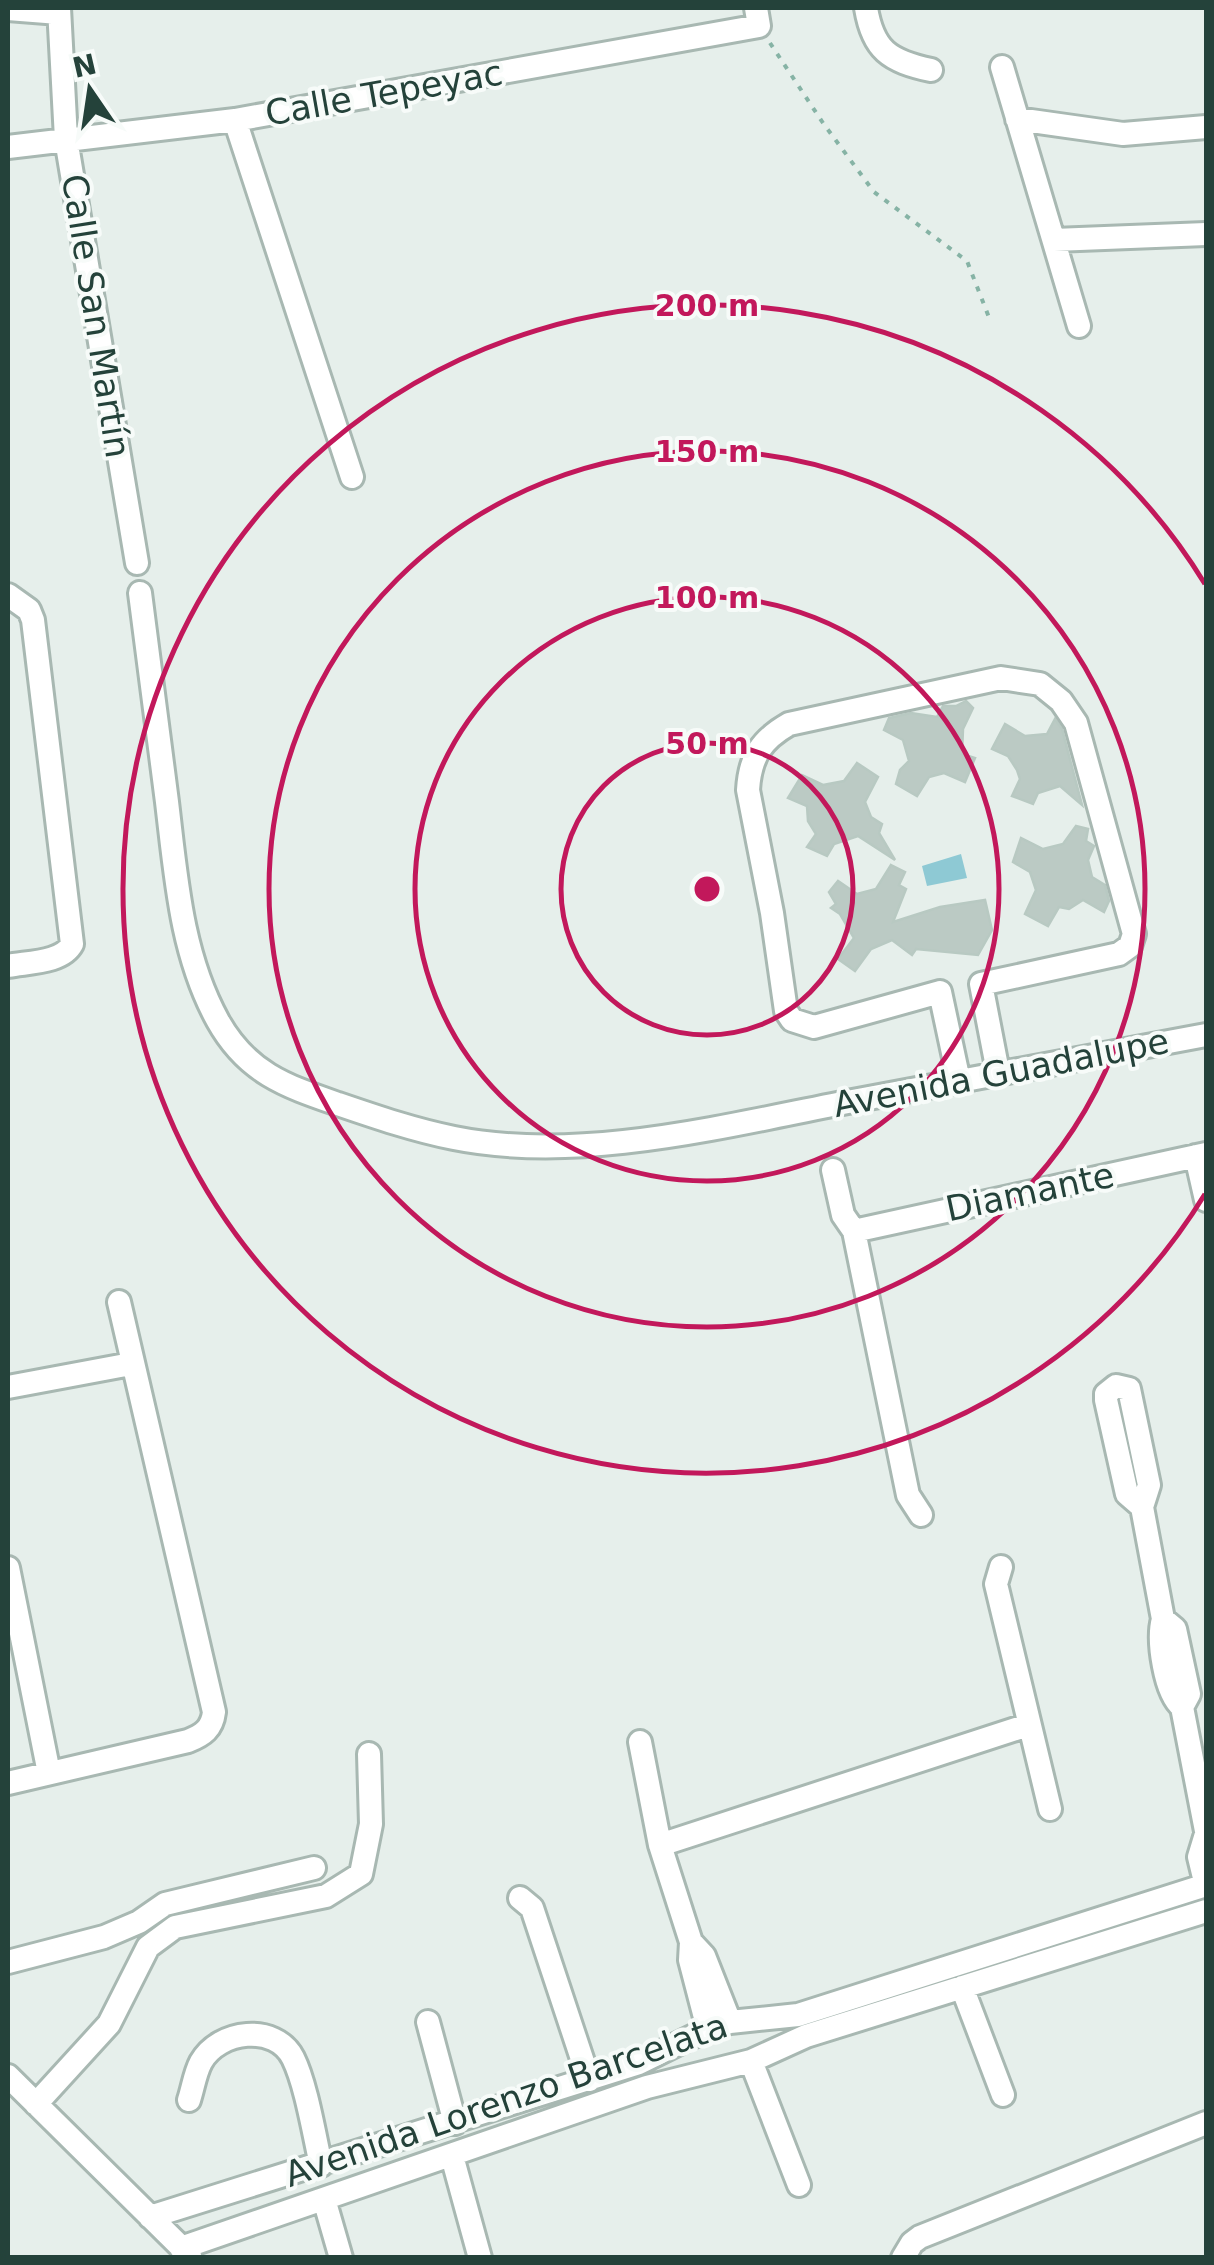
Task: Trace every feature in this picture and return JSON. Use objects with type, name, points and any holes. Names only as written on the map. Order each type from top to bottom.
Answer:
[{"type":"street","points":[[866,8],[870,32],[880,48],[896,59],[930,70]]},
{"type":"street","points":[[8,9],[59,10]]},
{"type":"street","name":"Calle San Martín","points":[[59,10],[66,139],[137,563]]},
{"type":"street","name":"Calle Tepeyac","points":[[8,147],[234,120],[758,17]]},
{"type":"street","points":[[1002,67],[1078,326]]},
{"type":"street","points":[[1017,119],[1123,134],[1206,128]]},
{"type":"street","points":[[234,120],[352,477]]},
{"type":"street","points":[[1054,240],[1206,234]]},
{"type":"street","name":"Avenida Guadalupe","points":[[140,592],[183,929],[220,1024],[252,1064],[283,1084],[397,1124],[458,1139],[526,1145],[608,1143],[728,1128],[998,1072],[1206,1035]]},
{"type":"street","points":[[8,595],[28,610],[33,620],[72,944],[68,952],[59,956],[8,966]]},
{"type":"street","points":[[959,1080],[940,992],[814,1026],[792,1020],[783,1001],[772,913],[748,790],[749,770],[756,751],[789,724],[1002,678],[1040,684],[1062,701],[1076,723],[1134,934],[1119,954],[981,984],[998,1072]]},
{"type":"street","points":[[1201,1155],[1206,1200]]},
{"type":"street","name":"Diamante","points":[[854,1231],[1201,1155]]},
{"type":"street","points":[[833,1170],[843,1216],[854,1231],[908,1495],[921,1514]]},
{"type":"street","points":[[8,1783],[188,1741],[208,1730],[213,1720],[119,1302]]},
{"type":"street","points":[[8,1387],[131,1364]]},
{"type":"street","points":[[1142,1507],[1163,1619],[1175,1629],[1189,1694],[1182,1706],[1206,1833],[1199,1857],[1206,1885]]},
{"type":"street","points":[[1002,1567],[996,1584],[1050,1810]]},
{"type":"street","points":[[8,1568],[50,1773]]},
{"type":"street","points":[[660,1844],[1028,1725]]},
{"type":"street","points":[[640,1742],[660,1844],[691,1942],[704,1956],[719,2025]]},
{"type":"street","points":[[36,2104],[109,2024],[148,1946],[175,1927],[326,1896],[361,1874],[371,1824],[369,1754]]},
{"type":"street","points":[[8,1962],[104,1937],[139,1922],[164,1904],[314,1868]]},
{"type":"street","name":"Avenida Lorenzo Barcelata","points":[[186,2252],[268,2218],[647,2087],[750,2060],[802,2026],[1206,1885]]},
{"type":"street","points":[[520,1898],[532,1908],[589,2080]]},
{"type":"street","points":[[1132,1908],[1138,1932]]},
{"type":"street","name":"Avenida Lorenzo Barcelata","points":[[150,2218],[589,2080],[639,2063],[719,2025],[802,2026],[962,1987],[1206,1911]]},
{"type":"street","points":[[962,1987],[1002,2095]]},
{"type":"street","points":[[428,2022],[455,2123]]},
{"type":"street","points":[[189,2100],[201,2062],[216,2046],[236,2036],[261,2034],[284,2043],[294,2060],[321,2165]]},
{"type":"street","points":[[750,2060],[799,2186]]},
{"type":"street","points":[[639,2063],[638,2078],[647,2087]]},
{"type":"street","points":[[8,2076],[186,2252]]},
{"type":"street","points":[[903,2258],[920,2237],[1206,2123]]},
{"type":"street","points":[[452,2156],[480,2258]]},
{"type":"street","points":[[256,2184],[268,2218]]},
{"type":"street","points":[[324,2199],[340,2258]]},
{"type":"path","points":[[758,17],[823,123],[874,192],[967,260],[990,320]]},
{"type":"water","points":[[961,854],[967,878],[927,886],[922,866]]},
{"type":"building","points":[[966,701],[973,708],[963,729],[962,754],[975,758],[965,782],[944,773],[929,777],[917,796],[896,784],[900,770],[909,761],[903,740],[884,730],[889,718],[911,713],[937,717],[943,706]]},
{"type":"building","points":[[1055,719],[1062,729],[1082,805],[1060,786],[1038,793],[1033,804],[1012,796],[1020,779],[1017,770],[1008,756],[992,749],[1005,724],[1025,736],[1047,734]]},
{"type":"building","points":[[857,763],[878,777],[865,802],[871,817],[882,824],[879,833],[895,860],[858,836],[834,844],[827,856],[807,847],[816,834],[808,821],[807,806],[788,798],[802,775],[823,785],[844,781]]},
{"type":"building","points":[[1076,826],[1088,829],[1086,841],[1094,846],[1088,860],[1092,877],[1105,885],[1109,901],[1104,912],[1083,900],[1069,909],[1059,907],[1048,926],[1025,914],[1036,890],[1030,872],[1013,862],[1021,838],[1043,849],[1063,844]]},
{"type":"building","points":[[891,865],[905,872],[899,885],[906,889],[893,922],[940,907],[985,900],[992,930],[978,955],[916,949],[912,955],[892,940],[871,949],[855,971],[838,959],[854,938],[840,914],[831,908],[836,904],[829,892],[838,881],[857,894],[876,889]]}]
